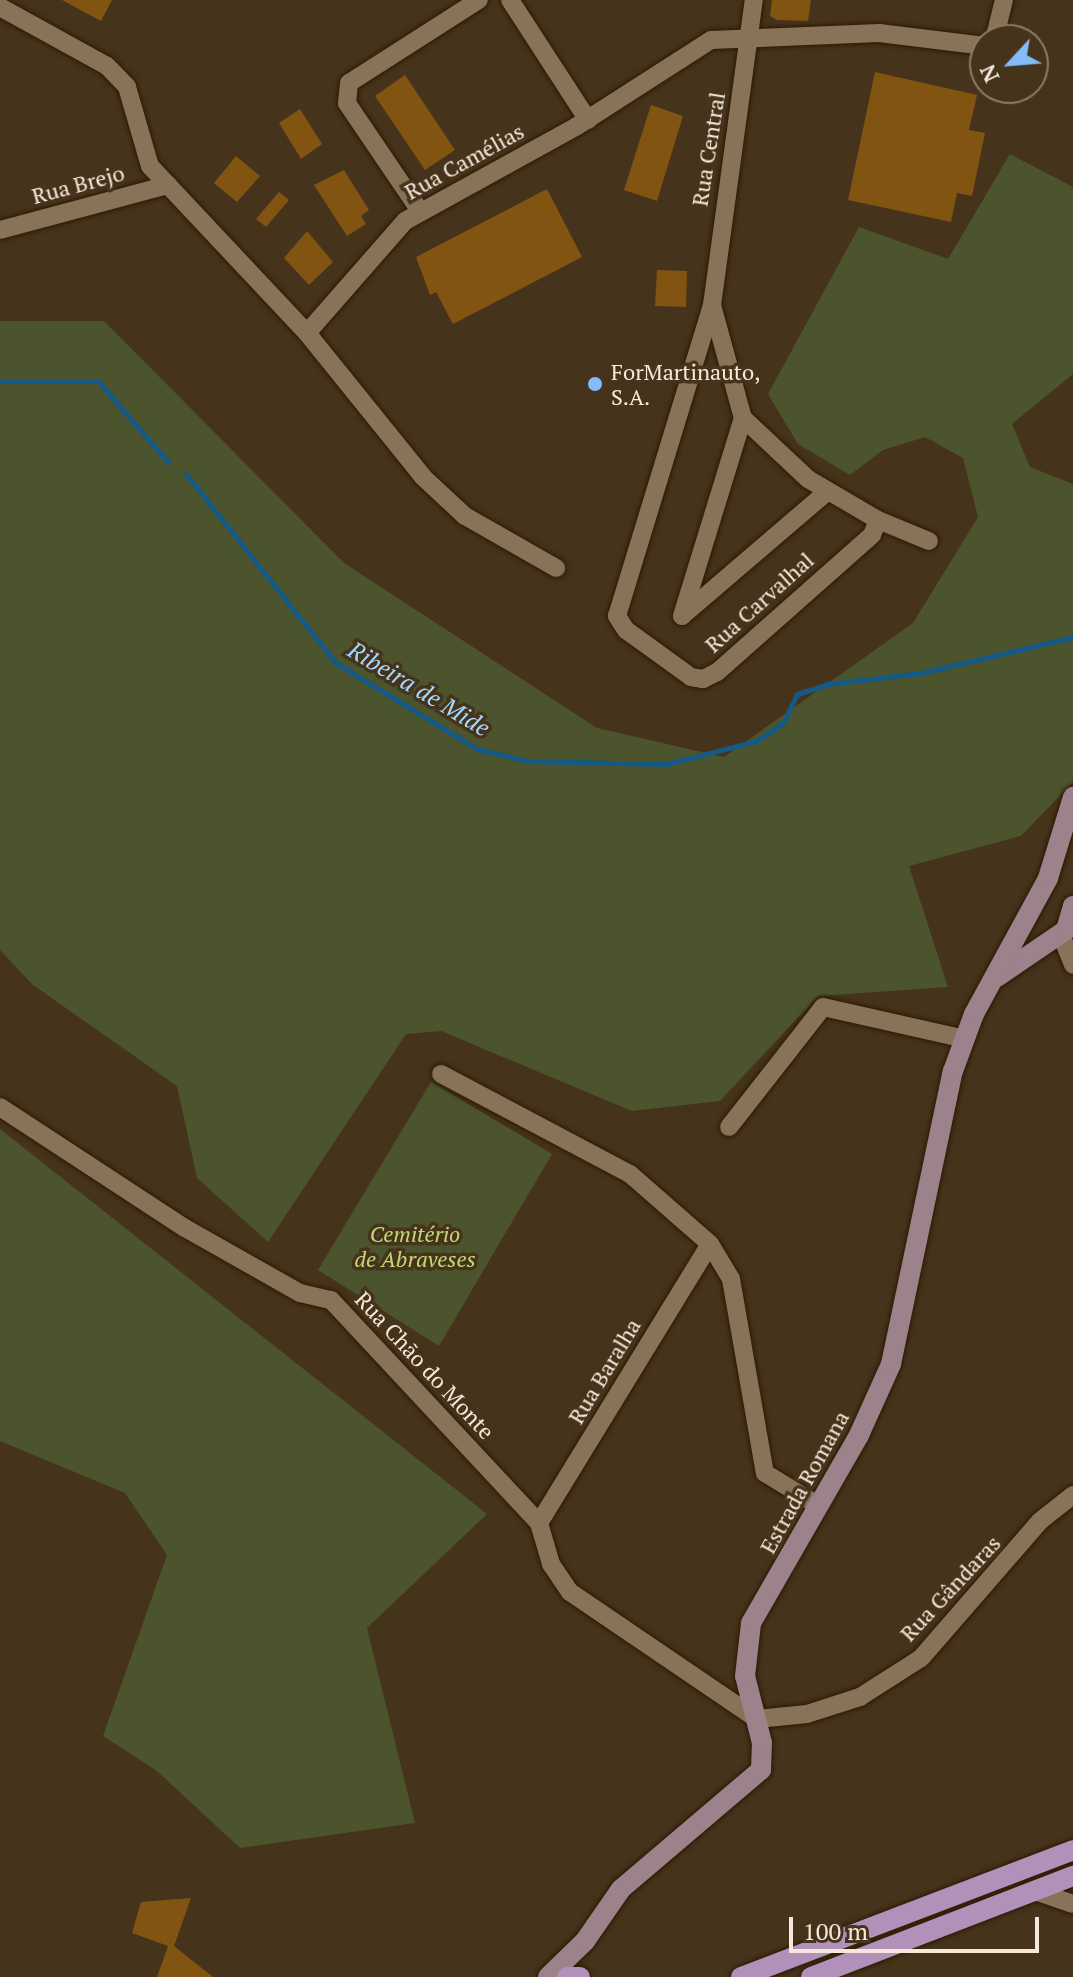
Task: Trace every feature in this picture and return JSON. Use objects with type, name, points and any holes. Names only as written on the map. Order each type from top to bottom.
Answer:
[{"type":"main road","points":[[741,1977],[1073,1850]]},
{"type":"main road","points":[[811,1977],[1073,1876]]},
{"type":"main road","points":[[567,1977],[580,1977]]},
{"type":"street","points":[[420,211],[347,103],[349,83],[479,0]]},
{"type":"street","points":[[510,0],[588,120]]},
{"type":"street","name":"Rua Central","points":[[712,305],[754,0]]},
{"type":"street","points":[[998,24],[1004,0]]},
{"type":"street","points":[[0,7],[107,66],[127,87],[150,166],[307,333],[423,477],[465,516],[556,568]]},
{"type":"street","name":"Rua Camélias","points":[[307,333],[420,211],[588,120],[711,40],[748,41],[879,33],[969,44]]},
{"type":"street","name":"Rua Brejo","points":[[0,230],[168,185]]},
{"type":"street","points":[[712,305],[743,418],[808,479],[878,520],[929,541]]},
{"type":"street","name":"Rua Carvalhal","points":[[712,305],[617,616],[626,630],[691,677],[703,679],[717,672],[872,535],[878,520]]},
{"type":"street","points":[[743,418],[682,616],[828,491]]},
{"type":"street","name":"Estrada Romana","points":[[548,1977],[585,1941],[621,1889],[761,1770],[757,1719],[745,1676],[751,1623],[819,1506],[891,1364],[932,1162],[965,1039],[1048,878],[1073,797]]},
{"type":"street","points":[[1073,906],[1061,935],[1073,965]]},
{"type":"street","name":"Estrada Romana","points":[[994,980],[1061,935]]},
{"type":"street","points":[[729,1127],[823,1007],[965,1039]]},
{"type":"street","points":[[441,1074],[630,1174],[710,1244],[731,1279],[765,1473],[819,1506]]},
{"type":"street","name":"Rua Chão do Monte","points":[[0,1107],[198,1235],[300,1293],[331,1300],[539,1523],[551,1564],[570,1592],[757,1719]]},
{"type":"street","name":"Rua Baralha","points":[[539,1523],[710,1244]]},
{"type":"street","name":"Rua Gândaras","points":[[757,1719],[807,1714],[860,1697],[921,1658],[1040,1521],[1073,1495]]},
{"type":"street","points":[[1035,1891],[1073,1904]]},
{"type":"street","points":[[585,1941],[590,1977]]},
{"type":"green space","points":[[1010,154],[1073,187],[1073,374],[1012,424],[1030,467],[1073,484],[1073,782],[1021,836],[909,866],[948,987],[818,996],[720,1101],[632,1111],[441,1031],[406,1034],[268,1242],[197,1178],[177,1086],[33,985],[0,950],[0,321],[104,321],[344,563],[597,728],[724,757],[913,623],[978,517],[963,458],[925,437],[883,450],[850,475],[798,444],[768,394],[859,227],[948,259]]},
{"type":"green space","name":"Cemitério de Abraveses","points":[[431,1082],[552,1154],[439,1346],[318,1270]]},
{"type":"green space","points":[[0,1129],[487,1514],[367,1628],[415,1823],[240,1848],[157,1771],[103,1736],[167,1555],[125,1493],[0,1441]]},
{"type":"building","points":[[62,0],[112,0],[101,21]]},
{"type":"building","points":[[772,0],[811,0],[808,21],[777,20],[770,16]]},
{"type":"building","points":[[875,72],[969,93],[969,104],[975,104],[969,130],[985,133],[972,196],[957,193],[951,222],[848,200]]},
{"type":"building","points":[[405,75],[455,150],[425,170],[375,96]]},
{"type":"building","points":[[651,105],[683,116],[657,201],[624,190]]},
{"type":"building","points":[[300,109],[322,144],[301,159],[279,123]]},
{"type":"building","points":[[236,156],[260,176],[237,202],[214,183]]},
{"type":"building","points":[[344,170],[369,210],[361,216],[366,224],[347,236],[314,185]]},
{"type":"building","points":[[547,189],[582,257],[453,324],[436,292],[430,295],[416,257]]},
{"type":"building","points":[[279,192],[289,200],[266,227],[256,219]]},
{"type":"building","points":[[307,231],[333,262],[309,285],[284,258]]},
{"type":"building","points":[[657,270],[687,271],[686,307],[655,306]]},
{"type":"building","points":[[191,1898],[174,1946],[213,1977],[157,1977],[168,1946],[132,1933],[141,1902]]},
{"type":"waterway","name":"Ribeira de Mide","points":[[0,381],[98,381],[168,462]]},
{"type":"waterway","name":"Ribeira de Mide","points":[[186,474],[336,663],[477,749],[527,761],[666,764],[757,741],[783,723],[797,694],[827,684],[921,673],[1073,637]]},
{"type":"place","name":"ForMartinauto, S.A.","points":[[595,384]]}]
